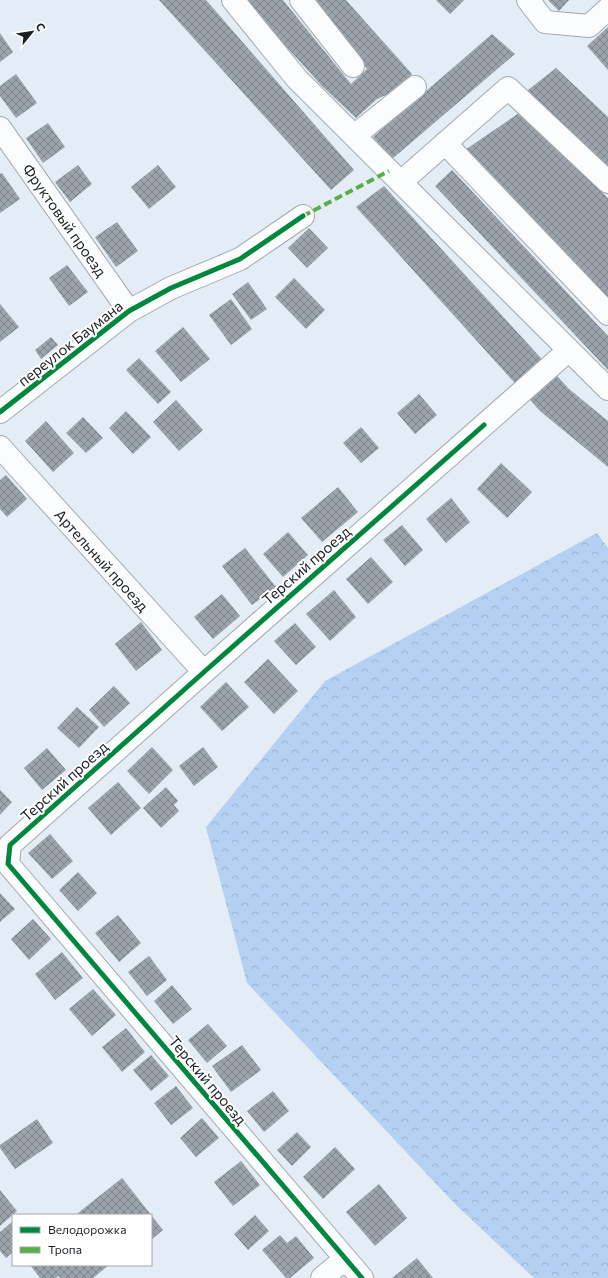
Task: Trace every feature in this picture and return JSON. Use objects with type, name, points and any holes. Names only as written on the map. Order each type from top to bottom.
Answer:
[{"type":"street","points":[[234,0],[297,79],[608,389]]},
{"type":"street","points":[[301,0],[353,66]]},
{"type":"street","points":[[528,0],[545,22],[589,26],[608,9]]},
{"type":"street","points":[[354,136],[415,87]]},
{"type":"street","points":[[401,182],[508,88],[608,182]]},
{"type":"street","name":"Фруктовый проезд","points":[[0,128],[129,311]]},
{"type":"street","points":[[445,143],[608,314]]},
{"type":"street","name":"переулок Баумана","points":[[0,412],[129,311],[171,288],[240,259],[303,216]]},
{"type":"street","name":"Терский проезд","points":[[362,1278],[8,864],[10,845],[569,350]]},
{"type":"street","name":"Артельный проезд","points":[[0,448],[204,672]]},
{"type":"street","points":[[322,1278],[345,1259]]},
{"type":"green space","points":[[597,533],[608,548],[608,1278],[534,1278],[455,1204],[247,983],[206,827],[325,681]]},
{"type":"building","points":[[159,0],[206,0],[354,170],[331,190]]},
{"type":"building","points":[[244,0],[283,0],[351,84],[367,69],[313,0],[346,0],[412,74],[400,89],[377,99],[356,118],[322,86]]},
{"type":"building","points":[[436,0],[464,0],[450,14]]},
{"type":"building","points":[[548,0],[569,0],[559,11]]},
{"type":"building","points":[[608,27],[608,70],[587,46]]},
{"type":"building","points":[[0,33],[13,52],[0,62]]},
{"type":"building","points":[[492,34],[515,54],[392,159],[373,137]]},
{"type":"building","points":[[556,68],[608,117],[608,171],[523,94]]},
{"type":"building","points":[[16,74],[37,103],[16,118],[0,96],[0,86]]},
{"type":"building","points":[[519,113],[608,198],[608,297],[465,150]]},
{"type":"building","points":[[48,123],[65,147],[43,163],[26,138]]},
{"type":"building","points":[[78,165],[92,184],[70,202],[55,182]]},
{"type":"building","points":[[158,165],[176,187],[149,209],[131,187]]},
{"type":"building","points":[[452,170],[608,336],[608,370],[435,186]]},
{"type":"building","points":[[2,173],[20,199],[0,213],[0,174]]},
{"type":"building","points":[[384,186],[569,389],[608,421],[608,467],[540,411],[356,207]]},
{"type":"building","points":[[117,222],[138,251],[116,267],[95,237]]},
{"type":"building","points":[[309,228],[328,248],[307,268],[288,248]]},
{"type":"building","points":[[67,265],[88,292],[69,306],[49,278]]},
{"type":"building","points":[[294,278],[325,310],[306,329],[275,297]]},
{"type":"building","points":[[248,282],[267,309],[251,320],[232,294]]},
{"type":"building","points":[[231,299],[252,329],[231,345],[209,315]]},
{"type":"building","points":[[0,304],[19,327],[0,342]]},
{"type":"building","points":[[183,327],[210,359],[181,382],[155,351]]},
{"type":"building","points":[[51,337],[58,345],[41,359],[35,350]]},
{"type":"building","points":[[139,358],[171,392],[158,404],[126,370]]},
{"type":"building","points":[[419,394],[437,415],[415,434],[397,413]]},
{"type":"building","points":[[176,400],[203,430],[179,451],[153,422]]},
{"type":"building","points":[[126,411],[151,437],[133,454],[109,428]]},
{"type":"building","points":[[83,417],[103,438],[86,453],[66,433]]},
{"type":"building","points":[[46,421],[74,453],[53,472],[25,441]]},
{"type":"building","points":[[361,427],[379,448],[361,463],[343,443]]},
{"type":"building","points":[[501,463],[532,492],[507,518],[477,489]]},
{"type":"building","points":[[6,475],[27,499],[7,517],[0,509],[0,480]]},
{"type":"building","points":[[338,487],[358,512],[322,542],[301,518]]},
{"type":"building","points":[[451,498],[470,522],[446,543],[426,519]]},
{"type":"building","points":[[402,525],[423,550],[405,566],[383,540]]},
{"type":"building","points":[[288,532],[308,555],[283,577],[263,554]]},
{"type":"building","points":[[245,548],[276,587],[252,605],[222,566]]},
{"type":"building","points":[[371,557],[393,582],[368,604],[346,579]]},
{"type":"building","points":[[334,590],[356,617],[330,641],[306,614]]},
{"type":"building","points":[[222,594],[240,616],[213,639],[194,617]]},
{"type":"building","points":[[141,622],[162,650],[136,671],[115,644]]},
{"type":"building","points":[[295,623],[316,647],[296,665],[274,641]]},
{"type":"building","points":[[268,659],[298,691],[274,714],[244,682]]},
{"type":"building","points":[[226,682],[249,707],[222,731],[200,707]]},
{"type":"building","points":[[114,686],[130,703],[104,727],[89,710]]},
{"type":"building","points":[[77,707],[99,727],[79,748],[57,728]]},
{"type":"building","points":[[152,747],[173,770],[149,794],[127,771]]},
{"type":"building","points":[[203,747],[218,767],[194,786],[179,766]]},
{"type":"building","points":[[47,748],[66,770],[42,790],[24,768]]},
{"type":"building","points":[[118,782],[141,808],[111,835],[88,808]]},
{"type":"building","points":[[166,787],[178,801],[174,805],[179,811],[161,828],[143,808]]},
{"type":"building","points":[[0,790],[12,802],[0,815]]},
{"type":"building","points":[[50,834],[73,861],[52,879],[28,853]]},
{"type":"building","points":[[78,872],[97,893],[78,911],[59,890]]},
{"type":"building","points":[[0,893],[15,909],[0,922]]},
{"type":"building","points":[[118,915],[141,943],[119,962],[95,933]]},
{"type":"building","points":[[33,919],[51,939],[29,960],[11,939]]},
{"type":"building","points":[[62,952],[83,978],[55,1000],[35,974]]},
{"type":"building","points":[[149,956],[167,980],[147,996],[128,972]]},
{"type":"building","points":[[172,985],[192,1009],[173,1024],[154,1001]]},
{"type":"building","points":[[93,989],[116,1015],[92,1036],[69,1009]]},
{"type":"building","points":[[208,1024],[227,1046],[207,1063],[188,1040]]},
{"type":"building","points":[[126,1028],[145,1052],[122,1072],[102,1047]]},
{"type":"building","points":[[242,1045],[261,1070],[231,1092],[212,1066]]},
{"type":"building","points":[[151,1055],[169,1076],[151,1091],[133,1070]]},
{"type":"building","points":[[176,1086],[193,1108],[171,1125],[154,1103]]},
{"type":"building","points":[[273,1091],[289,1111],[264,1132],[247,1111]]},
{"type":"building","points":[[202,1118],[219,1138],[196,1157],[180,1138]]},
{"type":"building","points":[[37,1119],[53,1143],[15,1169],[0,1148],[0,1145]]},
{"type":"building","points":[[297,1132],[311,1147],[292,1166],[277,1150]]},
{"type":"building","points":[[335,1147],[355,1169],[323,1199],[303,1177]]},
{"type":"building","points":[[241,1161],[260,1185],[233,1206],[214,1182]]},
{"type":"building","points":[[122,1178],[150,1214],[78,1214]]},
{"type":"building","points":[[379,1184],[407,1218],[375,1246],[346,1212]]},
{"type":"building","points":[[0,1190],[17,1211],[0,1226]]},
{"type":"building","points":[[255,1215],[269,1231],[248,1250],[234,1234]]},
{"type":"building","points":[[152,1216],[163,1230],[152,1239]]},
{"type":"building","points":[[12,1222],[12,1253],[6,1258],[0,1251],[0,1232]]},
{"type":"building","points":[[280,1235],[287,1243],[296,1236],[314,1258],[290,1278],[286,1278],[262,1250]]},
{"type":"building","points":[[417,1258],[433,1278],[392,1278]]},
{"type":"building","points":[[31,1266],[108,1266],[93,1278],[60,1278],[59,1276],[56,1278],[40,1278]]},
{"type":"marked path","points":[[303,216],[389,171]]},
{"type":"cycle path","points":[[0,412],[129,311],[171,288],[240,259],[303,216]]},
{"type":"cycle path","points":[[362,1278],[8,864],[10,845],[484,425]]}]
